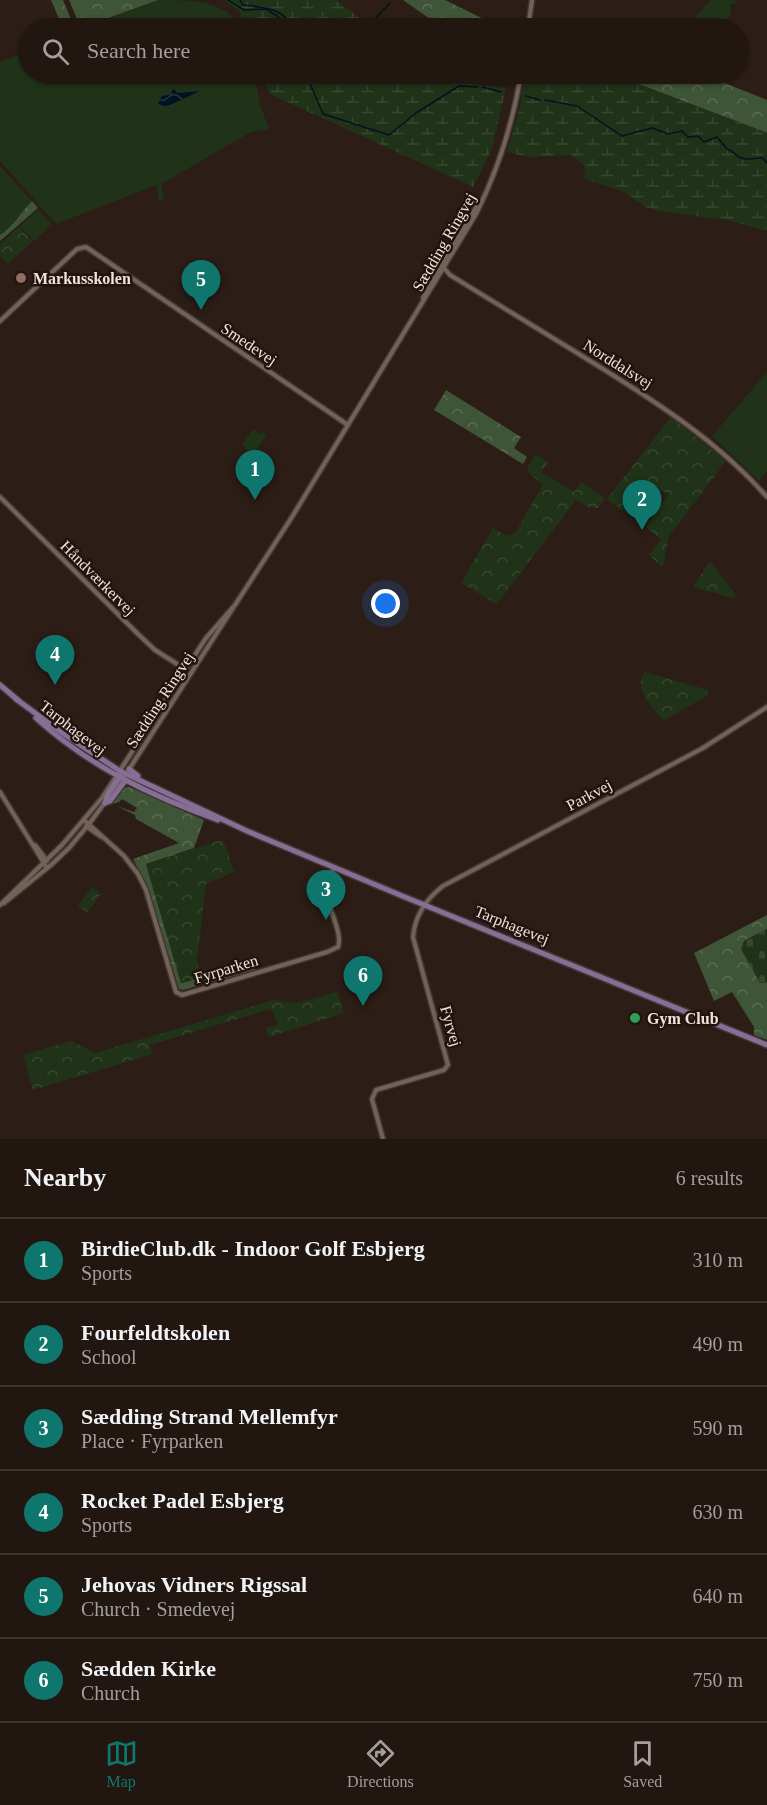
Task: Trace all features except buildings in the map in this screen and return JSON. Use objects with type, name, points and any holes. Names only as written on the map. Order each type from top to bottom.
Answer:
[{"type":"main road","name":"Tarphagevej","points":[[0,685],[44,725],[80,753]]},
{"type":"main road","name":"Tarphagevej","points":[[16,699],[121,776],[158,798],[247,831]]},
{"type":"main road","points":[[80,753],[82,757],[111,777],[121,776]]},
{"type":"main road","points":[[80,753],[93,758],[121,776]]},
{"type":"main road","name":"Tarphagevej","points":[[121,776],[162,791],[334,868],[767,1045]]},
{"type":"main road","points":[[105,803],[110,801],[121,776]]},
{"type":"street","points":[[529,18],[532,0]]},
{"type":"street","name":"Sædding Ringvej","points":[[412,320],[445,273],[476,214],[494,173],[512,118],[519,84]]},
{"type":"street","name":"Sædding Ringvej","points":[[0,906],[15,888],[45,862],[83,822],[121,776],[292,517],[412,320],[494,173]]},
{"type":"street","points":[[445,273],[440,271],[459,236]]},
{"type":"street","name":"Smedevej","points":[[0,321],[83,246],[348,425]]},
{"type":"street","name":"Norddalsvej","points":[[445,273],[672,412],[720,450],[767,497]]},
{"type":"street","name":"Håndværkervej","points":[[0,497],[155,650],[185,669]]},
{"type":"street","name":"Sædding Ringvej","points":[[121,776],[185,669],[216,625],[235,605]]},
{"type":"street","name":"Parkvej","points":[[424,905],[442,886],[674,764],[767,707]]},
{"type":"street","points":[[0,792],[49,866]]},
{"type":"street","name":"Sædding Ringvej","points":[[0,906],[49,866],[88,826],[105,803]]},
{"type":"street","name":"Fyrparken","points":[[83,822],[124,856],[138,874],[146,890],[176,992],[182,995],[336,949],[339,939],[327,897],[327,888],[334,868]]},
{"type":"street","name":"Fyrvej","points":[[382,1139],[372,1099],[373,1094],[382,1088],[444,1070],[448,1065],[413,937],[417,919],[424,905]]},
{"type":"green space","points":[[51,0],[63,0],[70,18],[59,18]]},
{"type":"green space","points":[[69,0],[158,0],[108,18],[77,18]]},
{"type":"green space","points":[[158,0],[183,0],[217,7],[233,18],[111,18]]},
{"type":"green space","points":[[224,0],[336,0],[360,18],[241,18],[239,11]]},
{"type":"green space","points":[[403,0],[445,0],[482,18],[429,18]]},
{"type":"green space","points":[[711,0],[735,0],[736,3],[730,4],[731,15],[728,18],[694,18]]},
{"type":"green space","points":[[18,55],[18,84],[257,84],[260,105],[269,129],[251,132],[161,184],[164,199],[159,200],[156,185],[56,224],[0,161],[0,62]]},
{"type":"green space","points":[[266,84],[479,84],[506,88],[492,149],[473,187],[270,94]]},
{"type":"green space","points":[[523,84],[638,84],[767,133],[767,231],[728,220],[645,207],[624,192],[585,179],[584,165],[571,155],[528,157],[507,152],[520,107]]},
{"type":"green space","points":[[638,84],[727,84],[767,100],[767,133]]},
{"type":"green space","points":[[0,166],[32,201],[13,224],[0,235]]},
{"type":"green space","points":[[32,201],[38,208],[0,241],[0,235],[13,224]]},
{"type":"green space","points":[[38,210],[52,224],[34,241],[20,226]]},
{"type":"green space","points":[[19,227],[33,241],[8,264],[0,256],[0,244]]},
{"type":"green space","points":[[767,372],[767,471],[759,481],[712,436]]},
{"type":"green space","points":[[446,390],[521,437],[514,448],[527,457],[523,464],[434,410]]},
{"type":"green space","points":[[671,417],[726,461],[668,538],[662,567],[649,555],[661,539],[646,527],[668,495],[647,480],[623,511],[607,499]]},
{"type":"green space","points":[[253,429],[266,435],[253,455],[242,445]]},
{"type":"green space","points":[[535,454],[548,462],[542,472],[574,492],[581,482],[605,498],[598,508],[590,508],[576,500],[497,604],[461,583],[493,528],[507,536],[515,533],[543,485],[529,473],[527,468]]},
{"type":"green space","points":[[710,561],[736,595],[733,598],[693,587]]},
{"type":"green space","points":[[645,672],[708,690],[708,695],[665,720],[662,719],[642,690],[642,678]]},
{"type":"green space","points":[[129,787],[204,820],[194,848],[146,864],[181,983],[245,968],[245,962],[254,965],[255,970],[183,990],[179,989],[147,885],[133,859],[179,843],[117,806],[134,812],[137,808],[122,799],[111,804],[125,788]]},
{"type":"green space","points":[[224,841],[234,872],[206,884],[197,961],[201,978],[181,983],[146,864]]},
{"type":"green space","points":[[92,887],[101,894],[87,913],[78,906]]},
{"type":"green space","points":[[767,915],[767,929],[744,941],[760,983],[767,982],[767,1040],[754,1035],[754,1027],[732,992],[714,1001],[694,953]]},
{"type":"green space","points":[[767,929],[767,982],[760,983],[741,949],[744,941]]},
{"type":"green space","points":[[337,992],[344,1013],[269,1037],[265,1028],[278,1025],[271,1009],[150,1045],[153,1054],[33,1090],[23,1055],[71,1041],[95,1053],[274,1000],[296,1003]]},
{"type":"water","points":[[174,89],[177,93],[200,91],[170,105],[158,104],[162,96],[173,94],[171,92]]},
{"type":"waterway","points":[[228,0],[244,10],[266,9],[279,18]]},
{"type":"waterway","points":[[240,0],[243,5],[272,10],[286,18]]},
{"type":"waterway","points":[[376,18],[390,3]]},
{"type":"waterway","points":[[310,84],[323,114],[389,135],[416,113],[459,86],[478,87]]},
{"type":"waterway","points":[[483,87],[501,92]]},
{"type":"waterway","points":[[526,96],[540,100]]},
{"type":"waterway","points":[[545,100],[577,106],[622,136],[652,128],[668,134],[682,131],[688,137],[698,136],[704,142],[717,137],[727,149],[739,157],[763,158],[767,163]]},
{"type":"place","name":"Markusskolen","points":[[21,278]]},
{"type":"place","name":"Jehovas Vidners Rigssal","points":[[201,310]]},
{"type":"place","name":"BirdieClub.dk - Indoor Golf Esbjerg","points":[[255,500]]},
{"type":"place","name":"Fourfeldtskolen","points":[[642,530]]},
{"type":"place","name":"Rocket Padel Esbjerg","points":[[55,685]]},
{"type":"place","name":"Sædding Strand Mellemfyr","points":[[326,920]]},
{"type":"place","name":"Sædden Kirke","points":[[363,1006]]},
{"type":"place","name":"Gym Club","points":[[635,1018]]}]
